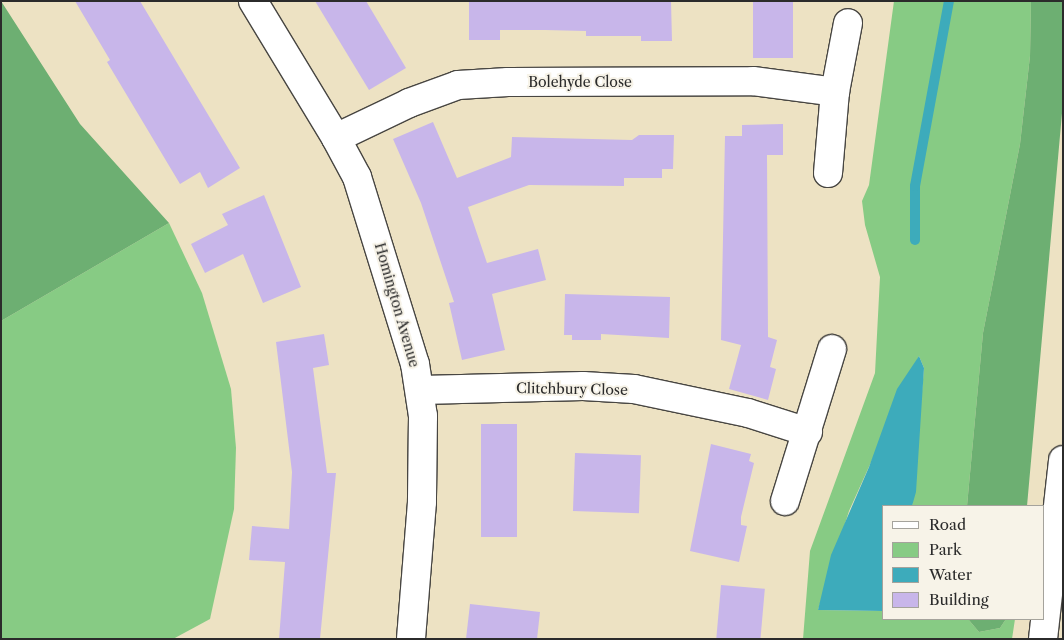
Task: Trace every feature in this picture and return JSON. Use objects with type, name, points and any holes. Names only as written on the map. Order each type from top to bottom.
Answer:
[{"type":"main road","name":"Homington Avenue","points":[[253,1],[336,138],[357,177],[421,390],[422,502],[411,639]]},
{"type":"main road","points":[[828,173],[835,92],[848,23]]},
{"type":"main road","name":"Bolehyde Close","points":[[336,138],[409,103],[458,85],[508,82],[754,81],[835,92]]},
{"type":"main road","points":[[786,501],[832,349]]},
{"type":"main road","name":"Clitchbury Close","points":[[421,390],[583,386],[634,389],[748,413],[808,432]]},
{"type":"main road","points":[[1043,639],[1063,460]]},
{"type":"green space","points":[[1,1],[80,124],[169,223],[1,321]]},
{"type":"green space","points":[[894,1],[1031,1],[1030,56],[1020,144],[983,333],[967,505],[912,505],[924,368],[919,356],[849,511],[818,610],[882,611],[882,620],[969,620],[979,632],[1000,628],[1005,620],[1015,620],[1012,639],[803,639],[810,551],[875,373],[880,277],[865,225],[862,201],[869,185]]},
{"type":"green space","points":[[1031,1],[1063,1],[1063,102],[1027,505],[967,505],[983,333],[1020,144],[1030,56]]},
{"type":"green space","points":[[169,223],[202,293],[231,389],[236,448],[234,509],[210,619],[173,639],[1,639],[1,321]]},
{"type":"green space","points":[[969,620],[1005,620],[1000,628],[979,632]]},
{"type":"water","points":[[919,356],[924,368],[916,492],[912,505],[882,505],[882,611],[818,610],[831,555],[869,467],[897,389]]},
{"type":"building","points":[[75,1],[140,1],[240,168],[208,188],[200,172],[180,184],[107,62],[110,60]]},
{"type":"building","points":[[315,1],[366,1],[406,68],[369,90]]},
{"type":"building","points":[[469,1],[671,1],[672,41],[641,41],[641,36],[586,36],[586,31],[545,30],[500,30],[500,40],[469,40]]},
{"type":"building","points":[[753,1],[793,1],[793,58],[753,58]]},
{"type":"building","points":[[433,122],[457,178],[511,157],[512,137],[632,140],[639,135],[674,135],[673,169],[662,169],[662,178],[624,178],[624,186],[529,185],[468,207],[487,263],[538,249],[546,280],[492,294],[505,350],[462,360],[449,303],[454,302],[421,203],[393,139]]},
{"type":"building","points":[[783,124],[783,155],[767,155],[768,337],[777,340],[770,367],[776,369],[768,400],[729,389],[741,345],[721,340],[725,136],[742,136],[742,125]]},
{"type":"building","points":[[264,195],[301,287],[263,303],[243,254],[205,273],[191,244],[228,225],[222,214]]},
{"type":"building","points":[[565,294],[670,297],[669,338],[601,334],[601,340],[572,340],[572,335],[564,335]]},
{"type":"building","points":[[324,334],[329,365],[313,368],[327,473],[336,473],[320,639],[279,639],[285,562],[249,560],[252,526],[289,529],[292,472],[276,342]]},
{"type":"building","points":[[481,424],[517,424],[517,537],[481,537]]},
{"type":"building","points":[[711,444],[751,454],[749,461],[754,463],[741,517],[741,525],[747,526],[739,562],[690,551]]},
{"type":"building","points":[[575,453],[641,455],[639,513],[573,511]]},
{"type":"building","points":[[721,585],[765,589],[760,639],[716,639]]},
{"type":"building","points":[[470,604],[540,612],[537,639],[466,639]]},
{"type":"waterway","points":[[915,240],[915,186],[949,1]]}]
